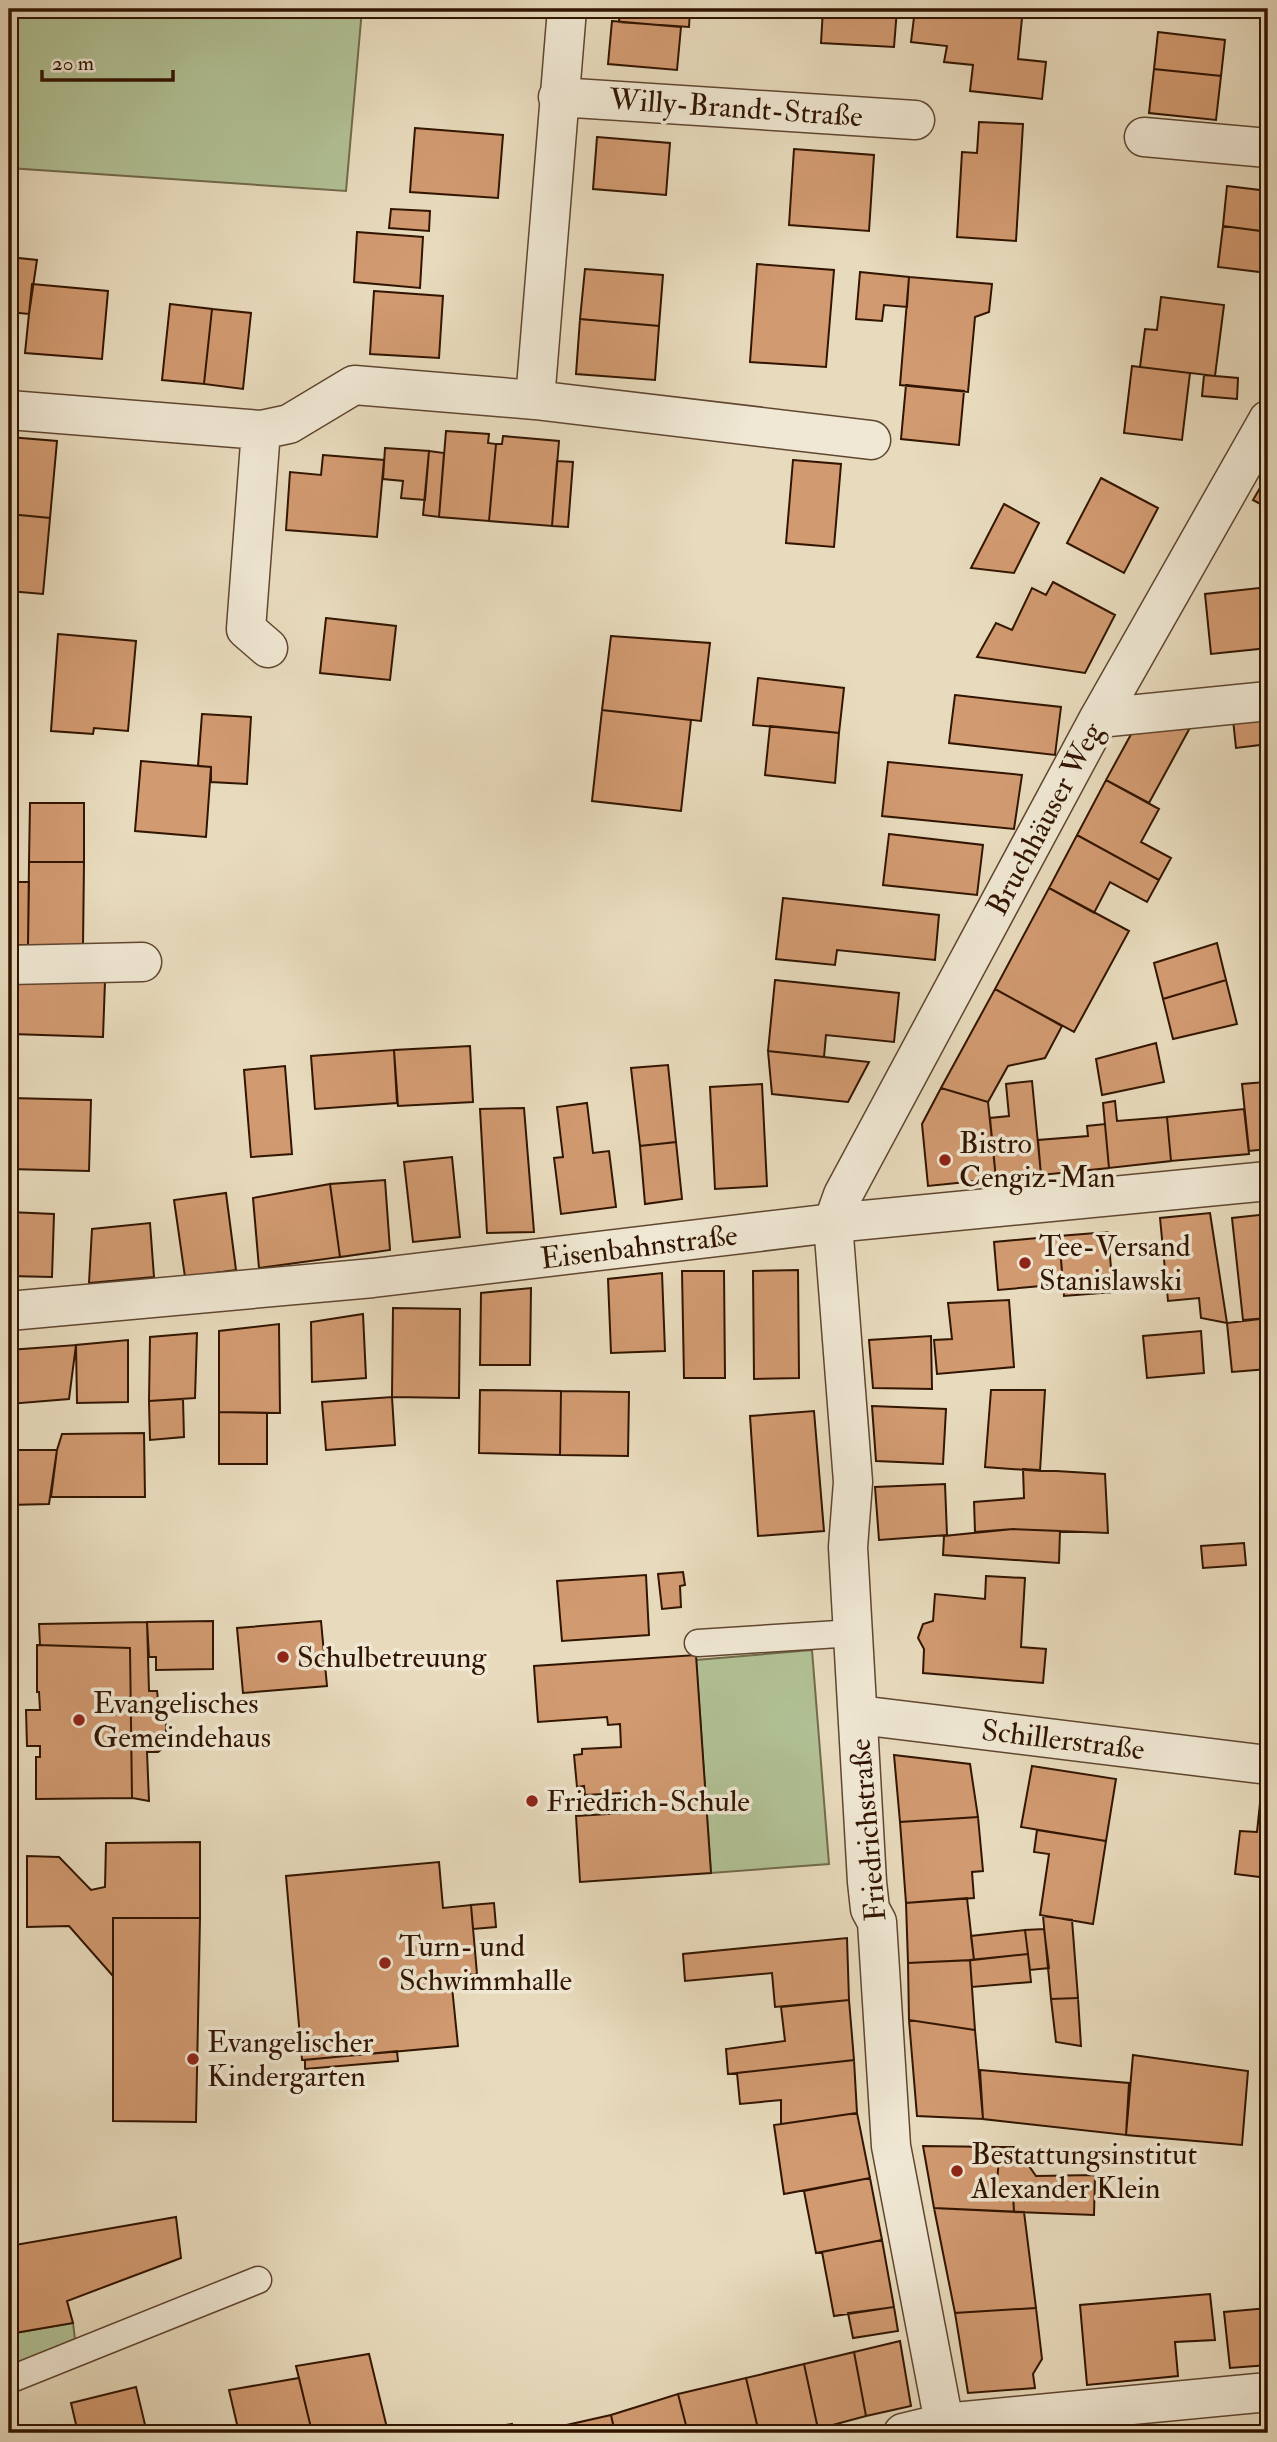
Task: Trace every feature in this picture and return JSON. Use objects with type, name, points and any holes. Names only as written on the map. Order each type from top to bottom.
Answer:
[{"type":"street","points":[[535,400],[567,9]]},
{"type":"street","name":"Willy-Brandt-Straße","points":[[558,96],[915,120]]},
{"type":"street","points":[[1144,137],[1268,148]]},
{"type":"street","points":[[9,410],[261,430],[289,424],[354,385],[535,400],[872,440]]},
{"type":"street","name":"Bruchhäuser Weg","points":[[833,1223],[843,1195],[1099,718],[1268,420]]},
{"type":"street","points":[[261,430],[246,629],[268,648]]},
{"type":"street","points":[[1099,718],[1268,701]]},
{"type":"street","points":[[9,965],[142,962]]},
{"type":"street","name":"Eisenbahnstraße","points":[[9,1311],[373,1278],[833,1223],[1268,1181]]},
{"type":"street","name":"Friedrichstraße","points":[[833,1223],[853,1482],[848,1547],[867,1882],[870,1909],[877,1922],[891,2146],[945,2428]]},
{"type":"street","name":"Schillerstraße","points":[[859,1715],[1268,1765]]},
{"type":"street","points":[[903,2433],[1265,2400]]},
{"type":"lane","points":[[698,1643],[854,1633]]},
{"type":"lane","points":[[9,2380],[258,2280]]},
{"type":"green space","points":[[9,9],[362,9],[346,191],[9,168]]},
{"type":"green space","points":[[812,1650],[829,1864],[711,1873],[696,1660]]},
{"type":"green space","points":[[73,2323],[75,2339],[9,2367],[9,2334]]},
{"type":"building","points":[[620,9],[690,9],[689,27],[619,22]]},
{"type":"building","points":[[823,9],[897,9],[894,47],[821,43]]},
{"type":"building","points":[[915,9],[958,9],[1022,18],[1018,59],[1046,62],[1042,99],[970,91],[973,65],[944,62],[947,46],[911,42]]},
{"type":"building","points":[[612,21],[681,27],[677,70],[608,64]]},
{"type":"building","points":[[1158,32],[1225,40],[1221,76],[1154,69]]},
{"type":"building","points":[[1154,69],[1221,76],[1216,120],[1149,113]]},
{"type":"building","points":[[979,122],[1023,124],[1016,241],[957,237],[962,152],[977,153]]},
{"type":"building","points":[[415,128],[503,135],[498,198],[410,192]]},
{"type":"building","points":[[597,137],[670,143],[666,195],[593,189]]},
{"type":"building","points":[[794,149],[874,155],[869,231],[789,225]]},
{"type":"building","points":[[1227,186],[1268,191],[1268,232],[1223,226]]},
{"type":"building","points":[[391,209],[430,211],[429,231],[389,228]]},
{"type":"building","points":[[1223,226],[1268,232],[1268,273],[1218,267]]},
{"type":"building","points":[[357,232],[423,237],[420,288],[354,282]]},
{"type":"building","points":[[9,257],[37,260],[29,314],[9,312]]},
{"type":"building","points":[[757,264],[834,270],[826,367],[750,362]]},
{"type":"building","points":[[585,269],[663,275],[659,326],[580,319]]},
{"type":"building","points":[[860,272],[909,277],[907,307],[884,305],[882,321],[856,319]]},
{"type":"building","points":[[909,277],[992,284],[989,312],[975,317],[968,392],[900,385]]},
{"type":"building","points":[[32,284],[108,291],[102,359],[25,353]]},
{"type":"building","points":[[374,291],[443,296],[439,358],[370,354]]},
{"type":"building","points":[[1161,297],[1224,305],[1215,376],[1140,367],[1145,329],[1157,330]]},
{"type":"building","points":[[170,304],[212,309],[204,384],[162,380]]},
{"type":"building","points":[[212,309],[251,313],[243,389],[204,384]]},
{"type":"building","points":[[580,319],[659,326],[655,380],[576,374]]},
{"type":"building","points":[[1132,366],[1190,373],[1182,440],[1124,433]]},
{"type":"building","points":[[1204,375],[1238,378],[1237,399],[1202,396]]},
{"type":"building","points":[[906,385],[964,391],[959,445],[901,439]]},
{"type":"building","points":[[446,431],[489,434],[488,443],[496,444],[489,521],[439,517]]},
{"type":"building","points":[[503,436],[559,441],[552,526],[489,521],[496,444],[502,444]]},
{"type":"building","points":[[9,437],[57,441],[50,518],[9,514]]},
{"type":"building","points":[[385,448],[429,451],[425,500],[401,498],[403,481],[383,479]]},
{"type":"building","points":[[429,451],[444,453],[439,517],[423,515]]},
{"type":"building","points":[[323,455],[384,460],[377,537],[286,530],[290,472],[321,475]]},
{"type":"building","points":[[793,460],[841,464],[834,547],[786,543]]},
{"type":"building","points":[[557,461],[573,462],[568,527],[552,526]]},
{"type":"building","points":[[1268,474],[1268,508],[1253,500]]},
{"type":"building","points":[[1101,478],[1158,508],[1124,573],[1067,543]]},
{"type":"building","points":[[1004,504],[1039,523],[1014,573],[971,568]]},
{"type":"building","points":[[9,514],[50,518],[43,594],[9,591]]},
{"type":"building","points":[[1053,582],[1115,615],[1085,673],[977,657],[996,623],[1012,630],[1032,588],[1046,595]]},
{"type":"building","points":[[1268,587],[1268,648],[1211,654],[1205,594]]},
{"type":"building","points":[[326,618],[396,626],[390,680],[320,673]]},
{"type":"building","points":[[58,634],[136,641],[128,731],[94,728],[93,734],[51,731]]},
{"type":"building","points":[[611,636],[710,643],[701,721],[602,710]]},
{"type":"building","points":[[758,678],[844,688],[839,733],[753,725]]},
{"type":"building","points":[[955,695],[1061,707],[1055,755],[949,743]]},
{"type":"building","points":[[1268,707],[1268,744],[1236,748],[1232,710]]},
{"type":"building","points":[[602,710],[691,720],[681,811],[592,801]]},
{"type":"building","points":[[1198,713],[1149,803],[1106,780],[1140,718]]},
{"type":"building","points":[[202,714],[251,717],[247,784],[211,782],[211,767],[198,766]]},
{"type":"building","points":[[770,726],[839,733],[835,783],[765,775]]},
{"type":"building","points":[[141,761],[211,767],[206,837],[135,831]]},
{"type":"building","points":[[888,762],[1022,775],[1014,829],[882,816]]},
{"type":"building","points":[[1106,780],[1159,809],[1141,842],[1171,858],[1159,880],[1077,835]]},
{"type":"building","points":[[30,803],[84,803],[84,862],[29,862]]},
{"type":"building","points":[[889,834],[983,845],[977,895],[883,885]]},
{"type":"building","points":[[1077,835],[1159,880],[1147,902],[1110,882],[1094,913],[1049,888]]},
{"type":"building","points":[[29,862],[84,862],[83,945],[28,945]]},
{"type":"building","points":[[9,882],[29,882],[28,945],[9,945]]},
{"type":"building","points":[[1049,888],[1129,931],[1074,1032],[995,989]]},
{"type":"building","points":[[783,898],[939,915],[935,960],[837,950],[835,965],[776,959]]},
{"type":"building","points":[[1217,943],[1226,980],[1163,999],[1154,963]]},
{"type":"building","points":[[14,978],[12,1028],[9,1028],[9,979]]},
{"type":"building","points":[[14,978],[105,981],[103,1037],[12,1034]]},
{"type":"building","points":[[775,980],[899,993],[894,1042],[826,1035],[824,1057],[768,1051]]},
{"type":"building","points":[[1226,980],[1237,1024],[1173,1039],[1163,999]]},
{"type":"building","points":[[995,989],[1062,1026],[1045,1058],[1008,1066],[988,1102],[941,1088]]},
{"type":"building","points":[[1156,1043],[1164,1082],[1102,1095],[1096,1059]]},
{"type":"building","points":[[470,1046],[473,1102],[398,1106],[394,1050]]},
{"type":"building","points":[[394,1050],[397,1103],[315,1109],[311,1056]]},
{"type":"building","points":[[768,1051],[869,1062],[848,1102],[772,1094]]},
{"type":"building","points":[[668,1065],[676,1142],[640,1146],[631,1068]]},
{"type":"building","points":[[285,1066],[292,1154],[251,1157],[244,1070]]},
{"type":"building","points":[[1032,1081],[1041,1175],[996,1179],[990,1118],[1009,1116],[1006,1084]]},
{"type":"building","points":[[1265,1082],[1268,1097],[1268,1149],[1249,1151],[1242,1084]]},
{"type":"building","points":[[762,1084],[767,1186],[715,1189],[710,1087]]},
{"type":"building","points":[[941,1088],[988,1102],[996,1179],[928,1186],[922,1124]]},
{"type":"building","points":[[11,1098],[91,1100],[89,1171],[9,1169]]},
{"type":"building","points":[[1115,1101],[1117,1121],[1167,1117],[1171,1161],[1109,1168],[1103,1103]]},
{"type":"building","points":[[587,1103],[593,1153],[609,1151],[616,1207],[561,1214],[554,1158],[563,1157],[557,1107]]},
{"type":"building","points":[[524,1108],[534,1232],[487,1233],[480,1109]]},
{"type":"building","points":[[1244,1109],[1249,1154],[1171,1161],[1167,1117]]},
{"type":"building","points":[[1105,1124],[1109,1168],[1041,1175],[1038,1140],[1088,1136],[1087,1126]]},
{"type":"building","points":[[676,1142],[682,1199],[645,1204],[640,1146]]},
{"type":"building","points":[[452,1157],[460,1237],[413,1242],[404,1162]]},
{"type":"building","points":[[385,1180],[390,1250],[340,1257],[330,1184]]},
{"type":"building","points":[[330,1184],[340,1257],[259,1268],[253,1198]]},
{"type":"building","points":[[226,1193],[236,1270],[185,1277],[174,1200]]},
{"type":"building","points":[[9,1212],[54,1214],[52,1277],[9,1276]]},
{"type":"building","points":[[1210,1213],[1227,1323],[1201,1318],[1199,1298],[1168,1301],[1160,1218]]},
{"type":"building","points":[[1268,1214],[1268,1318],[1243,1320],[1232,1218]]},
{"type":"building","points":[[150,1223],[154,1277],[89,1283],[92,1229]]},
{"type":"building","points":[[1108,1232],[1113,1292],[1064,1296],[1059,1236]]},
{"type":"building","points":[[1059,1236],[1063,1284],[998,1290],[994,1242]]},
{"type":"building","points":[[798,1270],[799,1378],[754,1379],[753,1271]]},
{"type":"building","points":[[682,1271],[724,1271],[725,1378],[684,1378]]},
{"type":"building","points":[[662,1273],[665,1351],[611,1353],[608,1279]]},
{"type":"building","points":[[531,1288],[530,1365],[480,1365],[481,1293]]},
{"type":"building","points":[[1009,1300],[1014,1367],[937,1374],[934,1340],[952,1339],[948,1303]]},
{"type":"building","points":[[393,1308],[460,1309],[459,1398],[392,1397]]},
{"type":"building","points":[[363,1314],[366,1378],[312,1382],[311,1322]]},
{"type":"building","points":[[1268,1318],[1268,1369],[1232,1372],[1227,1323]]},
{"type":"building","points":[[279,1324],[280,1413],[219,1412],[219,1331]]},
{"type":"building","points":[[1201,1331],[1204,1373],[1147,1378],[1143,1336]]},
{"type":"building","points":[[197,1333],[195,1398],[149,1401],[150,1337]]},
{"type":"building","points":[[931,1336],[932,1389],[873,1388],[869,1340]]},
{"type":"building","points":[[128,1340],[128,1402],[77,1403],[76,1345]]},
{"type":"building","points":[[76,1345],[69,1399],[9,1404],[9,1350]]},
{"type":"building","points":[[480,1390],[561,1391],[560,1455],[479,1453]]},
{"type":"building","points":[[991,1390],[1045,1390],[1040,1471],[985,1467]]},
{"type":"building","points":[[561,1391],[629,1392],[628,1456],[560,1455]]},
{"type":"building","points":[[392,1397],[395,1445],[326,1450],[322,1402]]},
{"type":"building","points":[[183,1399],[184,1437],[150,1440],[149,1401]]},
{"type":"building","points":[[872,1406],[946,1409],[943,1464],[876,1461]]},
{"type":"building","points":[[814,1411],[824,1531],[758,1536],[750,1416]]},
{"type":"building","points":[[219,1412],[267,1413],[267,1464],[219,1464]]},
{"type":"building","points":[[144,1433],[145,1497],[51,1497],[57,1450],[62,1434]]},
{"type":"building","points":[[9,1450],[57,1450],[49,1504],[9,1505]]},
{"type":"building","points":[[1023,1469],[1105,1474],[1108,1533],[1013,1529],[975,1532],[974,1502],[1024,1498]]},
{"type":"building","points":[[945,1484],[947,1535],[879,1540],[875,1487]]},
{"type":"building","points":[[1013,1529],[1060,1531],[1059,1563],[943,1555],[944,1536]]},
{"type":"building","points":[[1244,1543],[1246,1565],[1203,1568],[1201,1546]]},
{"type":"building","points":[[683,1572],[685,1585],[680,1586],[681,1607],[662,1609],[658,1574]]},
{"type":"building","points":[[646,1575],[649,1635],[562,1641],[557,1581]]},
{"type":"building","points":[[986,1576],[1025,1578],[1021,1647],[1046,1649],[1043,1683],[923,1673],[924,1649],[918,1638],[923,1624],[933,1621],[935,1594],[985,1599]]},
{"type":"building","points":[[213,1621],[213,1669],[156,1670],[156,1657],[149,1657],[147,1622]]},
{"type":"building","points":[[321,1621],[327,1686],[243,1693],[237,1628]]},
{"type":"building","points":[[147,1622],[149,1691],[157,1691],[158,1699],[166,1708],[166,1746],[158,1752],[147,1752],[149,1801],[132,1798],[130,1648],[40,1645],[39,1624]]},
{"type":"building","name":"Evangelisches Gemeindehaus","points":[[37,1645],[130,1648],[132,1798],[36,1799],[36,1757],[40,1757],[40,1746],[27,1746],[26,1710],[40,1710],[37,1692]]},
{"type":"building","points":[[696,1655],[711,1873],[580,1882],[576,1816],[623,1813],[622,1793],[585,1795],[584,1786],[577,1787],[574,1755],[582,1754],[582,1749],[621,1747],[620,1724],[608,1725],[607,1717],[538,1722],[534,1666]]},
{"type":"building","points":[[894,1755],[970,1764],[978,1817],[900,1822]]},
{"type":"building","points":[[1032,1766],[1116,1779],[1106,1841],[1021,1827]]},
{"type":"building","points":[[1261,1794],[1268,1795],[1268,1878],[1235,1874],[1240,1831],[1257,1832]]},
{"type":"building","points":[[978,1817],[983,1871],[972,1872],[974,1898],[906,1903],[900,1822]]},
{"type":"building","points":[[1037,1830],[1106,1841],[1093,1924],[1040,1915],[1049,1854],[1034,1852]]},
{"type":"building","points":[[200,1842],[200,1918],[113,1918],[113,1976],[69,1926],[27,1927],[27,1856],[59,1857],[91,1890],[105,1887],[106,1843]]},
{"type":"building","name":"Turn- und Schwimmhalle","points":[[439,1862],[443,1908],[471,1905],[477,1974],[451,1977],[458,2046],[302,2060],[286,1876]]},
{"type":"building","points":[[967,1898],[974,1960],[908,1963],[906,1903]]},
{"type":"building","points":[[494,1903],[496,1927],[473,1929],[471,1905]]},
{"type":"building","points":[[1043,1916],[1072,1920],[1078,1998],[1051,1999]]},
{"type":"building","points":[[113,1918],[200,1918],[196,2122],[113,2121]]},
{"type":"building","points":[[1044,1929],[1049,1968],[1030,1970],[1025,1930]]},
{"type":"building","points":[[1025,1930],[1028,1954],[974,1960],[971,1936]]},
{"type":"building","points":[[847,1938],[849,2000],[775,2007],[772,1973],[685,1981],[683,1954]]},
{"type":"building","points":[[1028,1954],[1031,1982],[972,1987],[970,1960]]},
{"type":"building","points":[[970,1960],[975,2030],[909,2020],[908,1963]]},
{"type":"building","points":[[1078,1998],[1081,2046],[1056,2042],[1051,1999]]},
{"type":"building","points":[[849,2000],[854,2060],[728,2074],[726,2049],[785,2041],[781,2007]]},
{"type":"building","points":[[909,2020],[975,2030],[983,2119],[917,2116]]},
{"type":"building","points":[[397,2051],[398,2061],[305,2069],[305,2060]]},
{"type":"building","points":[[1133,2055],[1248,2071],[1242,2145],[1126,2135]]},
{"type":"building","points":[[854,2060],[857,2113],[781,2124],[781,2100],[740,2104],[737,2073]]},
{"type":"building","points":[[980,2070],[1129,2083],[1126,2135],[983,2119]]},
{"type":"building","points":[[857,2113],[870,2178],[784,2194],[774,2125]]},
{"type":"building","points":[[923,2146],[1000,2147],[996,2194],[1013,2194],[1014,2212],[934,2208]]},
{"type":"building","points":[[1000,2147],[1016,2147],[1036,2176],[1095,2175],[1094,2215],[1014,2212],[1013,2194],[996,2194]]},
{"type":"building","points":[[870,2178],[882,2240],[816,2253],[804,2191]]},
{"type":"building","points":[[934,2208],[1024,2212],[1036,2308],[955,2313]]},
{"type":"building","points":[[176,2217],[181,2258],[67,2301],[73,2323],[9,2334],[9,2246]]},
{"type":"building","points":[[882,2240],[894,2307],[834,2316],[822,2252]]},
{"type":"building","points":[[1210,2294],[1215,2340],[1175,2342],[1178,2376],[1087,2385],[1080,2305]]},
{"type":"building","points":[[894,2307],[898,2331],[853,2338],[848,2313]]},
{"type":"building","points":[[1036,2308],[1042,2359],[1033,2374],[1035,2388],[968,2393],[955,2313]]},
{"type":"building","points":[[1268,2308],[1268,2365],[1230,2368],[1224,2312]]},
{"type":"building","points":[[900,2341],[911,2406],[866,2416],[854,2352]]},
{"type":"building","points":[[854,2352],[866,2416],[818,2429],[804,2364]]},
{"type":"building","points":[[369,2354],[388,2432],[370,2433],[367,2425],[312,2432],[296,2366]]},
{"type":"building","points":[[804,2364],[818,2429],[802,2433],[759,2433],[746,2378]]},
{"type":"building","points":[[299,2378],[312,2432],[239,2433],[229,2390]]},
{"type":"building","points":[[746,2378],[759,2433],[688,2433],[678,2394]]},
{"type":"building","points":[[136,2387],[147,2433],[78,2433],[71,2403]]},
{"type":"building","points":[[678,2394],[688,2433],[615,2433],[611,2415]]},
{"type":"building","points":[[611,2415],[615,2433],[540,2431]]},
{"type":"building","points":[[512,2424],[514,2433],[467,2432]]},
{"type":"place","name":"Bistro Cengiz-Man","points":[[945,1160]]},
{"type":"place","name":"Tee-Versand Stanislawski","points":[[1025,1263]]},
{"type":"place","name":"Schulbetreuung","points":[[283,1657]]},
{"type":"place","name":"Evangelisches Gemeindehaus","points":[[79,1720]]},
{"type":"place","name":"Friedrich-Schule","points":[[532,1801]]},
{"type":"place","name":"Turn- und Schwimmhalle","points":[[385,1963]]},
{"type":"place","name":"Evangelischer Kindergarten","points":[[193,2059]]},
{"type":"place","name":"Bestattungsinstitut Alexander Klein","points":[[957,2171]]}]
